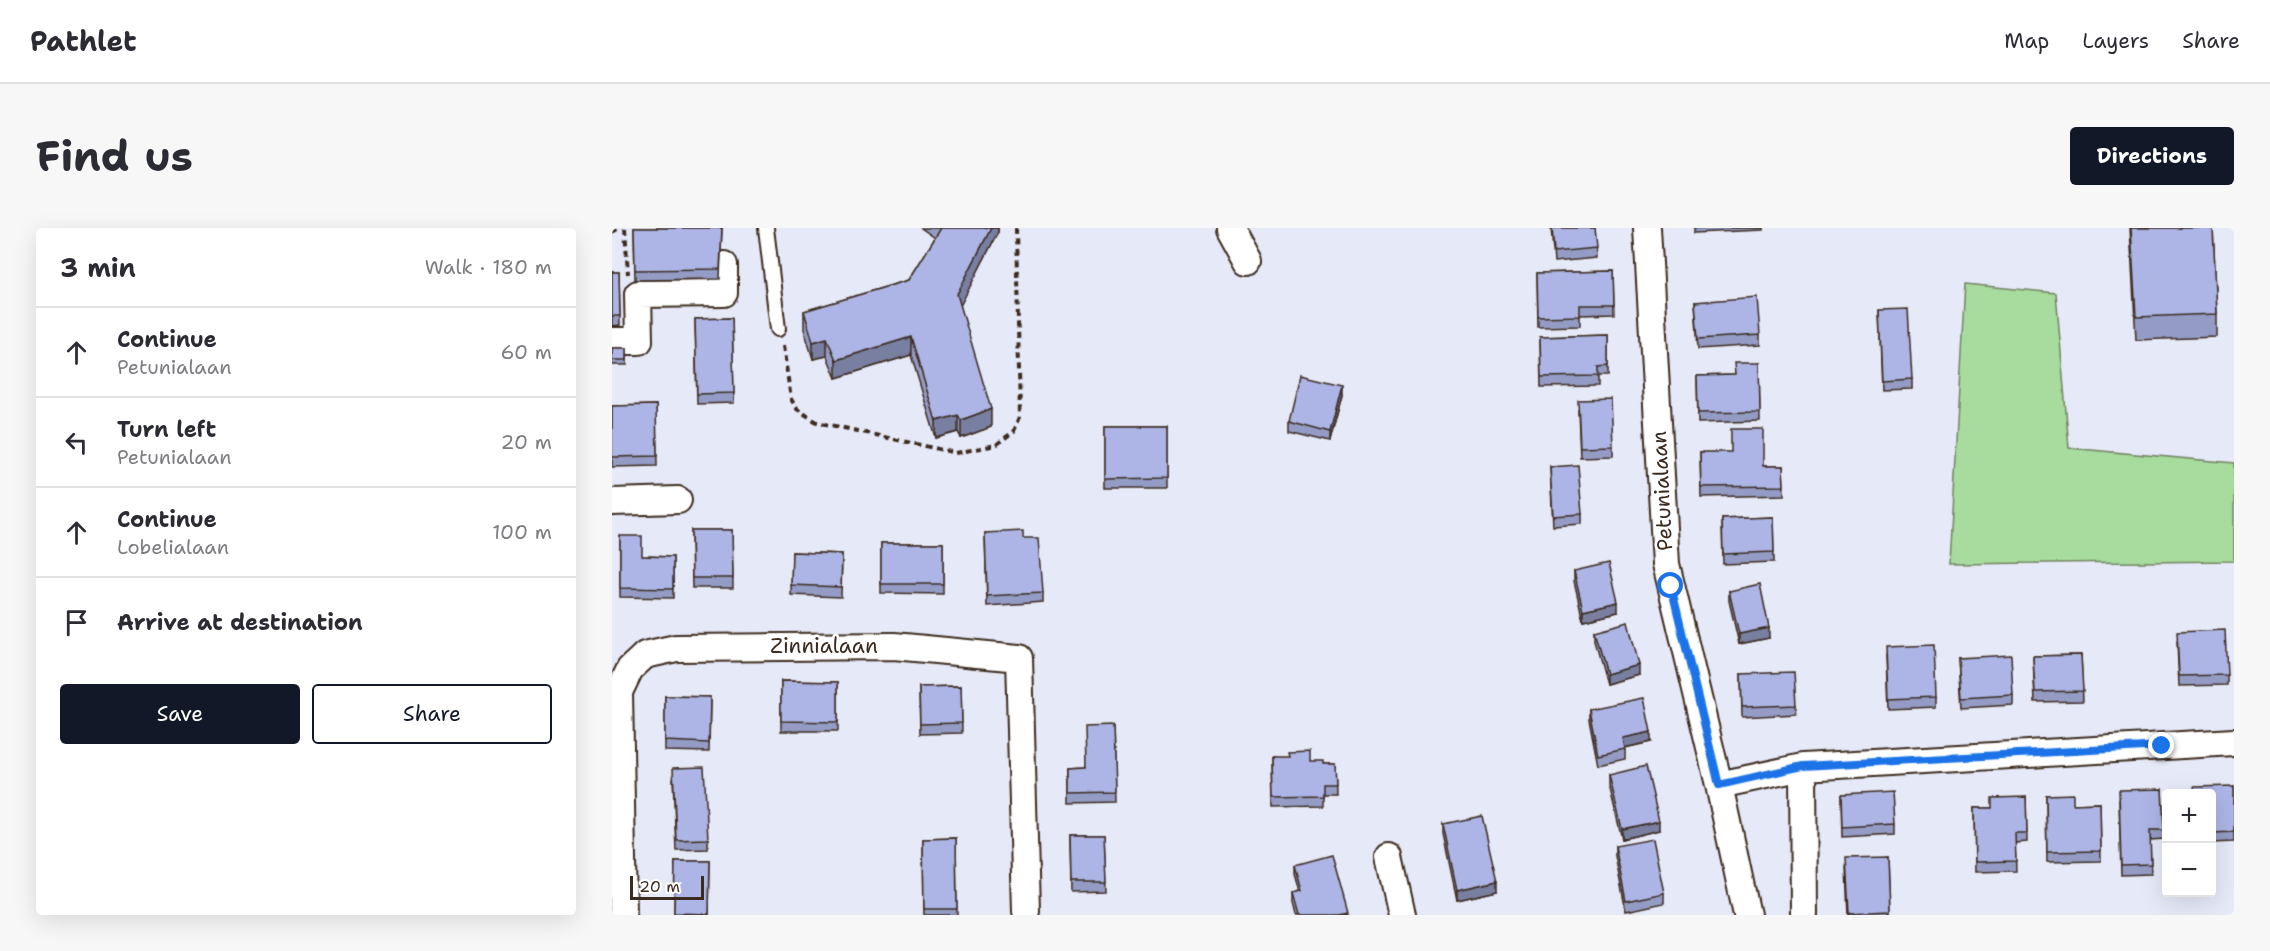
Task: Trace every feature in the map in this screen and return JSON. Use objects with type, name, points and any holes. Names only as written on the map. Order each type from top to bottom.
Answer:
[{"type":"street","points":[[1230,228],[1248,261]]},
{"type":"street","name":"Petunialaan","points":[[1647,228],[1666,564],[1719,785],[1747,915]]},
{"type":"street","points":[[612,341],[639,341],[638,294],[724,293],[724,265]]},
{"type":"street","points":[[612,502],[678,500]]},
{"type":"street","name":"Zinnialaan","points":[[623,915],[619,692],[630,669],[645,655],[676,648],[753,646],[894,646],[1019,658],[1026,911]]},
{"type":"street","points":[[1719,785],[1803,766],[2234,741]]},
{"type":"street","points":[[1803,766],[1804,915]]},
{"type":"street","points":[[1389,857],[1402,915]]},
{"type":"lane","points":[[766,228],[778,328]]},
{"type":"path","points":[[612,232],[620,228]]},
{"type":"path","points":[[625,228],[628,287],[638,294]]},
{"type":"path","points":[[778,328],[782,333],[791,399],[797,409],[808,418],[817,422],[956,453],[996,445],[1014,431],[1020,417],[1016,228]]},
{"type":"green space","points":[[1965,284],[2056,293],[2069,448],[2234,463],[2234,561],[1949,564]]},
{"type":"building","points":[[634,228],[722,228],[720,269],[635,270]]},
{"type":"building","points":[[941,228],[991,228],[957,294],[991,409],[961,420],[958,415],[936,421],[911,337],[836,360],[827,338],[813,342],[804,311],[909,280]]},
{"type":"building","points":[[1552,228],[1595,228],[1597,248],[1554,252]]},
{"type":"building","points":[[2131,228],[2213,228],[2217,314],[2136,317]]},
{"type":"building","points":[[1613,271],[1614,305],[1580,305],[1580,316],[1538,317],[1537,273]]},
{"type":"building","points":[[612,272],[619,272],[620,316],[612,316]]},
{"type":"building","points":[[1757,297],[1760,335],[1698,339],[1695,302]]},
{"type":"building","points":[[1908,309],[1912,379],[1882,381],[1879,310]]},
{"type":"building","points":[[732,318],[734,393],[697,394],[695,319]]},
{"type":"building","points":[[1608,335],[1608,366],[1598,367],[1598,376],[1541,377],[1540,337]]},
{"type":"building","points":[[612,348],[627,348],[627,360],[612,360]]},
{"type":"building","points":[[1734,363],[1759,363],[1760,412],[1698,413],[1697,376],[1735,375]]},
{"type":"building","points":[[1300,375],[1342,385],[1330,432],[1289,421]]},
{"type":"building","points":[[1611,399],[1613,446],[1580,447],[1578,400]]},
{"type":"building","points":[[656,405],[657,456],[612,457],[612,406]]},
{"type":"building","points":[[1105,426],[1167,426],[1167,478],[1105,479]]},
{"type":"building","points":[[1731,429],[1763,429],[1763,466],[1783,466],[1784,486],[1701,487],[1700,452],[1731,452]]},
{"type":"building","points":[[1578,465],[1582,514],[1553,516],[1550,467]]},
{"type":"building","points":[[1773,517],[1774,552],[1723,554],[1722,519]]},
{"type":"building","points":[[691,530],[732,530],[733,578],[692,578]]},
{"type":"building","points":[[1023,531],[1023,538],[1039,538],[1043,593],[987,596],[985,533]]},
{"type":"building","points":[[620,536],[642,536],[642,556],[673,557],[673,589],[620,588]]},
{"type":"building","points":[[881,543],[943,543],[943,584],[881,584]]},
{"type":"building","points":[[792,552],[842,554],[841,587],[791,585]]},
{"type":"building","points":[[1609,563],[1618,602],[1583,610],[1574,571]]},
{"type":"building","points":[[1760,584],[1769,628],[1739,634],[1729,591]]},
{"type":"building","points":[[1628,622],[1639,665],[1606,674],[1594,631]]},
{"type":"building","points":[[2225,630],[2227,675],[2179,676],[2177,632]]},
{"type":"building","points":[[1934,645],[1936,697],[1888,699],[1886,647]]},
{"type":"building","points":[[2011,655],[2013,695],[1961,698],[1958,658]]},
{"type":"building","points":[[2081,655],[2083,691],[2035,692],[2033,656]]},
{"type":"building","points":[[1794,672],[1796,705],[1742,707],[1741,674]]},
{"type":"building","points":[[781,681],[838,682],[838,722],[781,721]]},
{"type":"building","points":[[961,686],[962,723],[920,724],[919,687]]},
{"type":"building","points":[[665,696],[710,697],[709,743],[665,741]]},
{"type":"building","points":[[1644,698],[1651,732],[1623,738],[1625,749],[1598,755],[1589,709]]},
{"type":"building","points":[[1113,726],[1115,792],[1070,793],[1070,768],[1086,767],[1085,727]]},
{"type":"building","points":[[1310,751],[1310,761],[1335,764],[1336,784],[1323,784],[1323,796],[1273,797],[1272,756],[1288,756],[1287,752]]},
{"type":"building","points":[[1646,766],[1659,821],[1622,829],[1609,775]]},
{"type":"building","points":[[704,767],[708,839],[676,840],[673,768]]},
{"type":"building","points":[[2234,786],[2234,832],[2216,833],[2216,789],[2194,789],[2194,787]]},
{"type":"building","points":[[2162,789],[2162,830],[2150,830],[2151,864],[2121,865],[2119,790]]},
{"type":"building","points":[[1893,792],[1895,824],[1842,827],[1841,795]]},
{"type":"building","points":[[2073,794],[2073,804],[2100,803],[2101,851],[2047,852],[2046,795]]},
{"type":"building","points":[[2026,797],[2027,833],[2015,833],[2016,861],[1975,862],[1974,808],[1992,808],[1992,798]]},
{"type":"building","points":[[1482,816],[1497,881],[1457,890],[1443,824]]},
{"type":"building","points":[[1070,835],[1104,835],[1106,882],[1071,882]]},
{"type":"building","points":[[956,838],[957,909],[924,909],[923,839]]},
{"type":"building","points":[[1653,839],[1664,893],[1626,901],[1615,846]]},
{"type":"building","points":[[1332,855],[1348,913],[1299,915],[1293,893],[1302,891],[1295,865]]},
{"type":"building","points":[[1888,857],[1890,911],[1849,913],[1846,858]]},
{"type":"building","points":[[675,861],[710,861],[709,914],[674,913]]},
{"type":"route","points":[[1671,586],[1719,785],[1803,766],[2162,746]]}]
